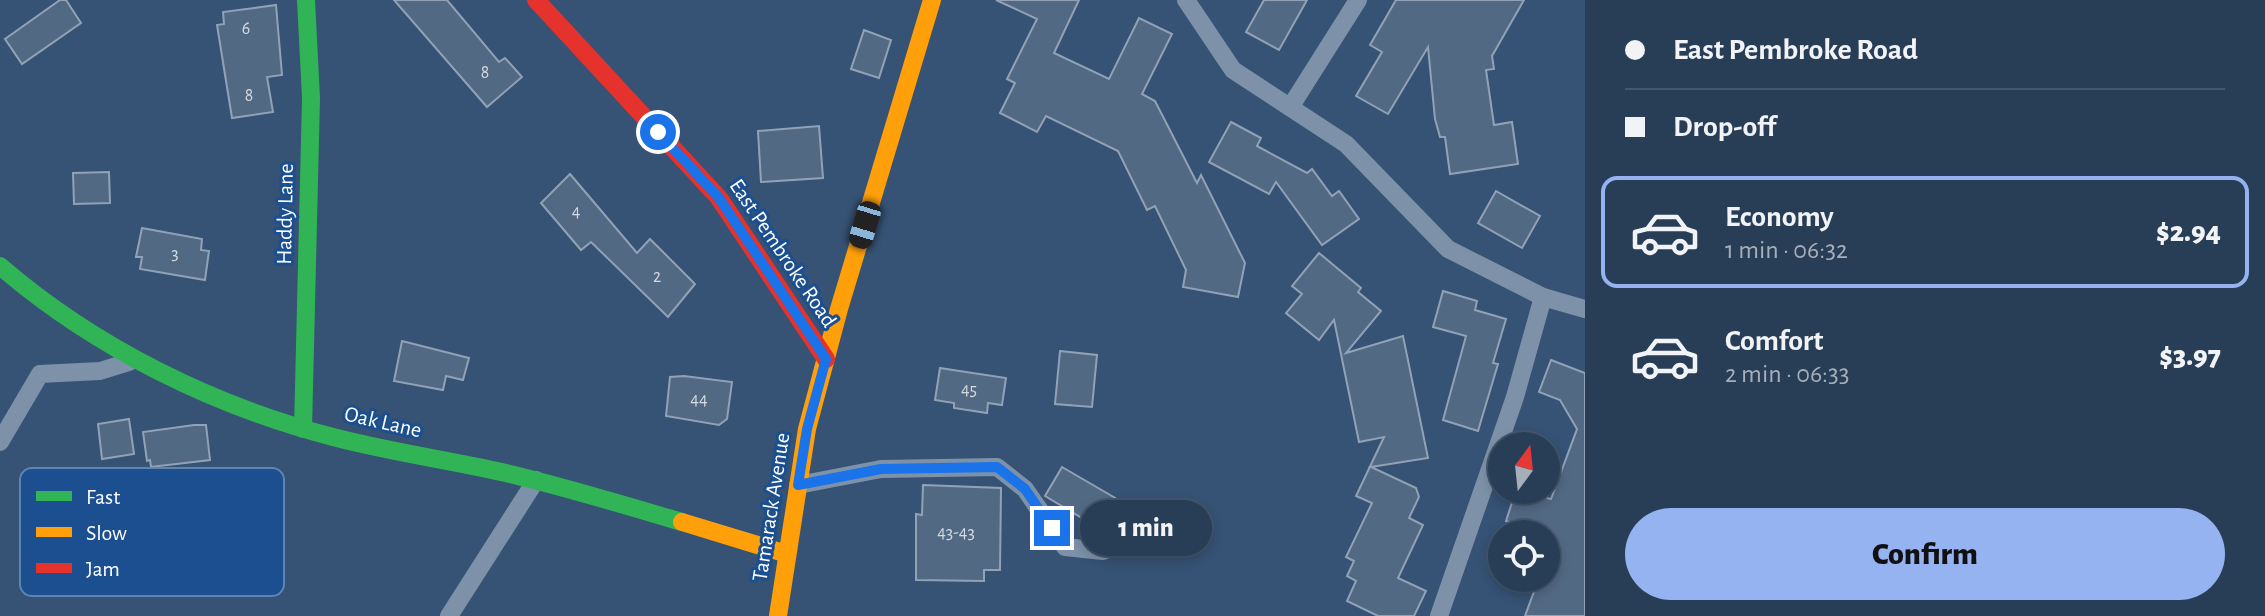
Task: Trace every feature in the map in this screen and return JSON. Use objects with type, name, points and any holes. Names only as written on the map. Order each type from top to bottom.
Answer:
[{"type":"street","name":"Haddy Lane","points":[[303,429],[311,98],[306,0]]},
{"type":"street","name":"East Pembroke Road","points":[[536,0],[719,198],[826,359]]},
{"type":"street","name":"Tamarack Avenue","points":[[778,616],[807,429],[932,0]]},
{"type":"street","name":"Oak Lane","points":[[0,266],[26,292],[138,359],[208,392],[303,429],[536,480],[787,554]]},
{"type":"lane","points":[[1186,0],[1233,70],[1346,144],[1448,249],[1543,297],[1585,309]]},
{"type":"lane","points":[[1291,106],[1358,0]]},
{"type":"lane","points":[[1439,616],[1515,397],[1543,297]]},
{"type":"lane","points":[[0,442],[40,374],[100,371],[138,359]]},
{"type":"lane","points":[[798,485],[881,469],[997,467],[1025,489],[1065,547],[1103,551],[1125,541]]},
{"type":"lane","points":[[449,616],[536,480]]},
{"type":"building","points":[[60,0],[66,0],[81,23],[22,64],[5,39]]},
{"type":"building","points":[[394,0],[447,0],[499,62],[505,58],[522,77],[487,107]]},
{"type":"building","points":[[996,0],[1079,0],[1054,53],[1109,79],[1139,18],[1172,34],[1142,94],[1155,101],[1197,183],[1201,175],[1245,263],[1238,297],[1183,287],[1186,270],[1155,206],[1147,210],[1118,151],[1046,116],[1037,132],[1000,113],[1015,83],[1007,79],[1037,19]]},
{"type":"building","points":[[1264,0],[1307,0],[1279,50],[1246,32]]},
{"type":"building","points":[[1396,0],[1524,0],[1492,56],[1494,69],[1486,70],[1494,125],[1512,122],[1518,164],[1450,174],[1445,137],[1440,137],[1435,119],[1428,47],[1388,114],[1356,96],[1382,52],[1370,45]]},
{"type":"building","points":[[276,5],[282,75],[267,77],[273,112],[232,118],[217,25],[224,24],[223,12]]},
{"type":"building","points":[[864,30],[891,40],[879,78],[851,69]]},
{"type":"building","points":[[1231,122],[1261,138],[1257,146],[1307,173],[1312,169],[1332,196],[1339,191],[1359,219],[1322,245],[1276,182],[1269,194],[1209,162]]},
{"type":"building","points":[[819,126],[823,178],[761,182],[758,131]]},
{"type":"building","points":[[109,172],[110,203],[74,204],[73,173]]},
{"type":"building","points":[[570,174],[637,253],[650,239],[695,284],[668,317],[591,242],[581,250],[541,203]]},
{"type":"building","points":[[1496,191],[1540,216],[1522,248],[1478,223]]},
{"type":"building","points":[[142,228],[202,239],[201,250],[209,251],[205,280],[140,269],[142,257],[136,257]]},
{"type":"building","points":[[1319,253],[1361,288],[1358,292],[1381,311],[1346,353],[1403,336],[1428,458],[1371,467],[1416,488],[1419,497],[1409,518],[1423,525],[1398,578],[1426,591],[1414,616],[1378,616],[1347,601],[1356,581],[1347,576],[1354,561],[1346,557],[1372,503],[1356,496],[1384,437],[1359,442],[1334,320],[1319,340],[1286,313],[1302,294],[1292,286]]},
{"type":"building","points":[[1443,291],[1477,301],[1475,310],[1506,319],[1493,363],[1498,364],[1478,431],[1443,420],[1466,336],[1433,327]]},
{"type":"building","points":[[402,341],[469,358],[463,380],[446,376],[443,390],[394,381]]},
{"type":"building","points":[[1060,351],[1097,355],[1092,407],[1055,404]]},
{"type":"building","points":[[1551,360],[1585,373],[1585,616],[1525,616],[1534,592],[1560,592],[1560,520],[1506,520],[1511,504],[1560,504],[1560,475],[1577,429],[1560,400],[1539,392]]},
{"type":"building","points":[[940,368],[1006,378],[1002,405],[988,403],[987,413],[954,408],[954,403],[935,400]]},
{"type":"building","points":[[670,377],[732,382],[727,419],[719,425],[666,416]]},
{"type":"building","points":[[129,419],[134,454],[102,459],[98,424]]},
{"type":"building","points":[[206,425],[210,460],[151,467],[150,460],[147,461],[143,432]]},
{"type":"building","points":[[1062,467],[1124,503],[1107,533],[1045,496]]},
{"type":"building","points":[[923,485],[1001,488],[1000,570],[984,570],[984,581],[916,580],[916,514],[922,515]]},
{"type":"traffic: fast","points":[[303,429],[311,98],[306,0]]},
{"type":"traffic: fast","points":[[0,266],[75,323],[115,348],[200,391],[244,409],[333,437],[506,473],[682,522]]},
{"type":"traffic: slow","points":[[778,616],[807,429],[839,309],[932,0]]},
{"type":"traffic: slow","points":[[682,522],[787,554]]},
{"type":"traffic: jam","points":[[536,0],[719,198],[826,359]]},
{"type":"route","points":[[658,132],[719,198],[826,359],[807,429],[798,485],[881,469],[997,467],[1025,489],[1052,528]]}]
